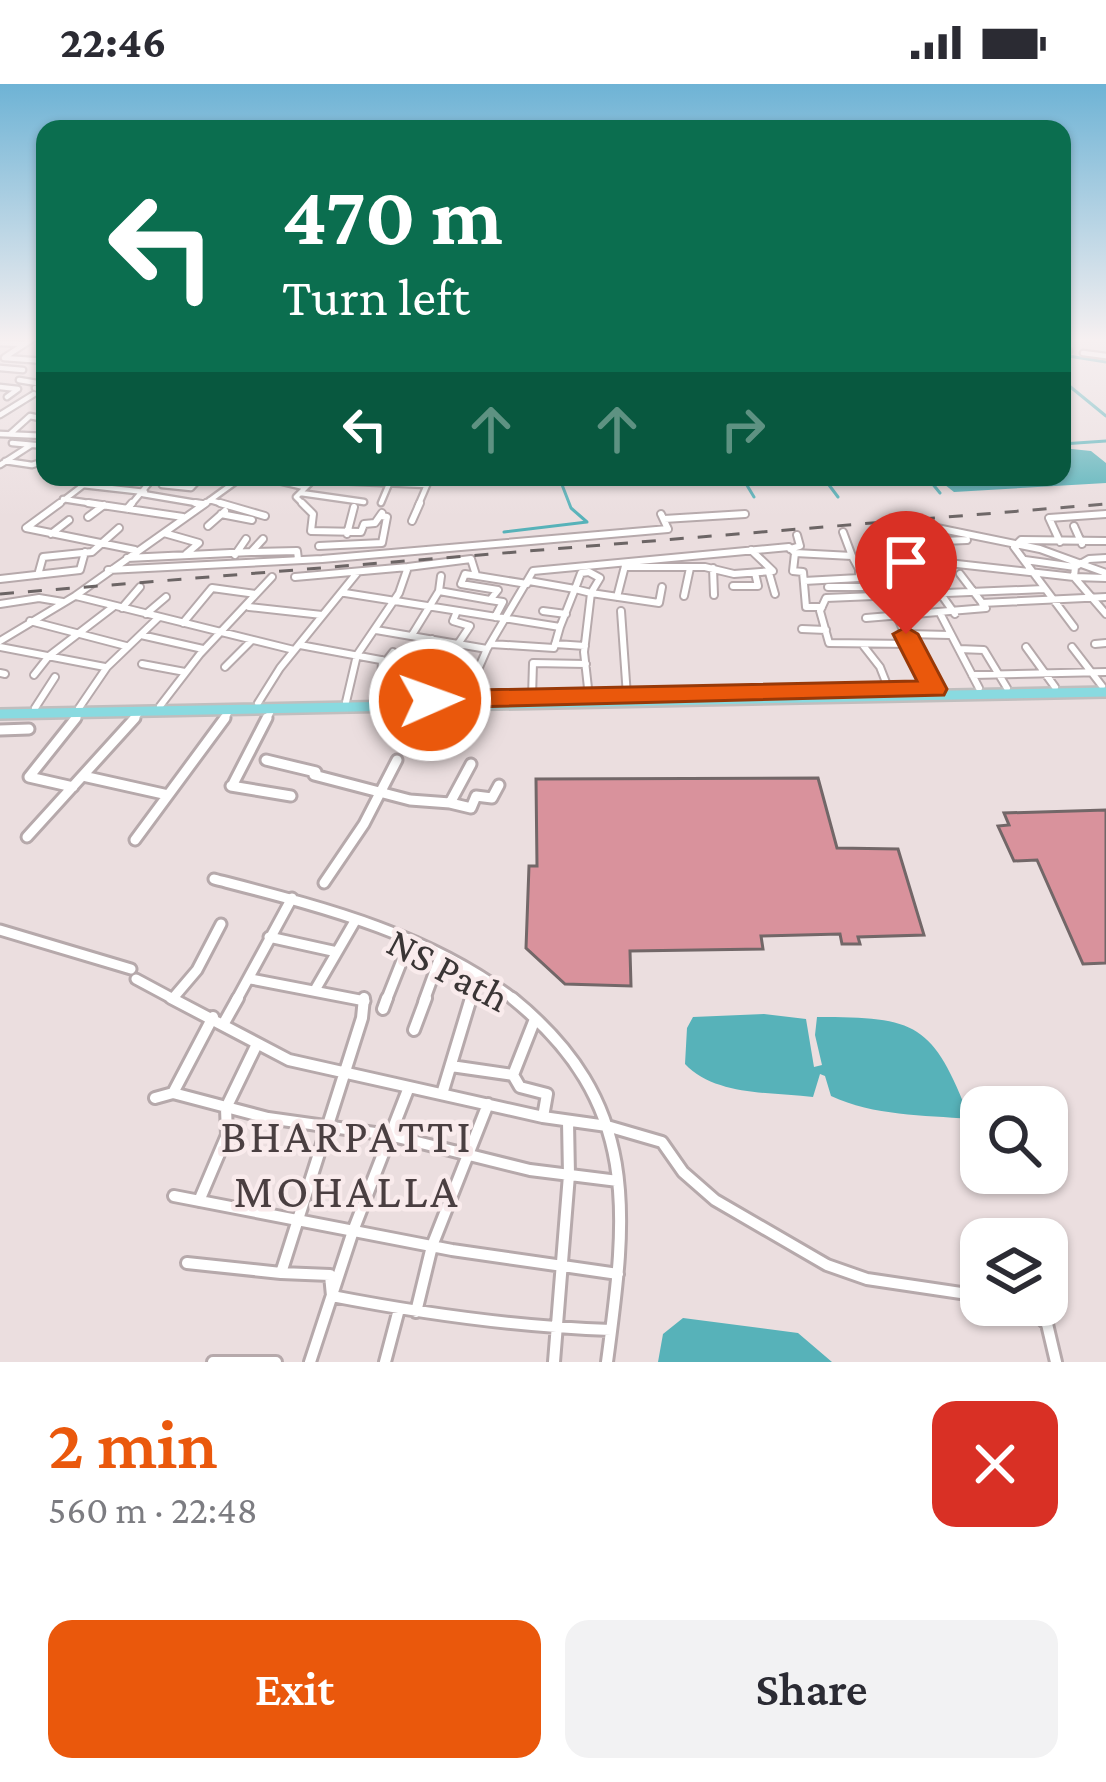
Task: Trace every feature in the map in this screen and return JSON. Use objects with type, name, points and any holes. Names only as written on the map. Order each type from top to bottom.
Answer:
[{"type":"main road","points":[[0,712],[1105,688]]},
{"type":"main road","points":[[0,712],[1105,688]]},
{"type":"street","points":[[0,415],[28,398]]},
{"type":"street","points":[[0,451],[7,437],[36,417]]},
{"type":"street","points":[[7,437],[36,445]]},
{"type":"street","points":[[3,463],[31,445]]},
{"type":"street","points":[[3,463],[36,464]]},
{"type":"street","points":[[82,486],[26,528],[136,550]]},
{"type":"street","points":[[91,486],[206,502],[252,520]]},
{"type":"street","points":[[127,509],[148,486]]},
{"type":"street","points":[[0,644],[227,486]]},
{"type":"street","points":[[290,486],[364,502]]},
{"type":"street","points":[[307,486],[297,499],[305,501],[313,514],[310,530],[361,532],[364,524],[375,523],[391,486]]},
{"type":"street","points":[[412,521],[428,486]]},
{"type":"street","points":[[63,500],[184,517]]},
{"type":"street","points":[[88,518],[104,506]]},
{"type":"street","points":[[346,546],[354,507]]},
{"type":"street","points":[[224,511],[265,516]]},
{"type":"street","points":[[208,526],[224,511]]},
{"type":"street","points":[[319,545],[382,543],[387,517],[382,511]]},
{"type":"street","points":[[108,570],[318,559],[668,530],[662,516],[745,514]]},
{"type":"street","points":[[1060,542],[1049,518],[1106,514]]},
{"type":"street","points":[[50,535],[69,520]]},
{"type":"street","points":[[1074,526],[1082,544]]},
{"type":"street","points":[[932,527],[1017,543],[1106,541]]},
{"type":"street","points":[[38,574],[43,557],[85,552],[119,528]]},
{"type":"street","points":[[318,559],[320,531]]},
{"type":"street","points":[[804,581],[859,578],[843,532]]},
{"type":"street","points":[[162,533],[195,539],[199,543],[185,554]]},
{"type":"street","points":[[793,551],[800,546],[797,535]]},
{"type":"street","points":[[251,552],[263,538]]},
{"type":"street","points":[[897,597],[883,572],[881,538],[918,544],[967,540]]},
{"type":"street","points":[[233,562],[246,539]]},
{"type":"street","points":[[1017,543],[1014,547],[1074,627]]},
{"type":"street","points":[[1017,543],[1077,569],[1106,575]]},
{"type":"street","points":[[921,560],[1032,572],[1077,569],[1106,557],[1094,543]]},
{"type":"street","points":[[918,544],[922,576],[930,593],[943,597],[956,614]]},
{"type":"street","points":[[751,550],[771,564],[775,594]]},
{"type":"street","points":[[126,558],[297,551],[298,559]]},
{"type":"street","points":[[465,699],[533,571],[713,551],[852,556]]},
{"type":"street","points":[[713,551],[718,569],[714,595]]},
{"type":"street","points":[[793,551],[793,571],[803,572],[806,607],[822,607]]},
{"type":"street","points":[[0,579],[80,570],[85,552]]},
{"type":"street","points":[[295,577],[471,559],[476,575]]},
{"type":"street","points":[[1024,560],[1058,561],[1106,575]]},
{"type":"street","points":[[624,563],[769,573]]},
{"type":"street","points":[[617,597],[624,563]]},
{"type":"street","points":[[346,702],[357,655],[395,601],[408,567]]},
{"type":"street","points":[[684,596],[690,568]]},
{"type":"street","points":[[859,569],[922,576]]},
{"type":"street","points":[[1077,569],[1106,613]]},
{"type":"street","points":[[258,704],[271,675],[322,615],[337,607],[358,572]]},
{"type":"street","points":[[376,630],[458,644],[554,648],[573,589],[581,573],[589,572],[600,578],[591,593],[584,646],[589,697]]},
{"type":"street","points":[[551,584],[557,573]]},
{"type":"street","points":[[734,586],[758,586],[755,573]]},
{"type":"street","points":[[490,600],[498,590],[460,584],[465,574],[659,603],[662,587]]},
{"type":"street","points":[[732,597],[734,574]]},
{"type":"street","points":[[866,618],[986,608],[960,574]]},
{"type":"street","points":[[412,635],[439,591],[441,576]]},
{"type":"street","points":[[160,706],[204,649],[272,577]]},
{"type":"street","points":[[458,644],[470,626],[453,621],[468,585]]},
{"type":"street","points":[[34,675],[49,656],[140,587]]},
{"type":"street","points":[[828,587],[889,587]]},
{"type":"street","points":[[183,622],[212,588],[258,595]]},
{"type":"street","points":[[952,635],[829,644],[822,607],[826,598],[1044,590]]},
{"type":"street","points":[[439,591],[503,602],[495,617]]},
{"type":"street","points":[[345,593],[560,627]]},
{"type":"street","points":[[75,596],[252,640],[382,660],[393,652]]},
{"type":"street","points":[[146,614],[166,597]]},
{"type":"street","points":[[982,603],[1106,597]]},
{"type":"street","points":[[0,604],[39,598],[63,602]]},
{"type":"street","points":[[247,607],[322,615]]},
{"type":"street","points":[[543,611],[566,614]]},
{"type":"street","points":[[621,611],[628,696]]},
{"type":"street","points":[[941,615],[979,688]]},
{"type":"street","points":[[73,787],[29,777],[107,667],[159,617]]},
{"type":"street","points":[[898,618],[934,689]]},
{"type":"street","points":[[29,621],[128,646]]},
{"type":"street","points":[[0,626],[14,632]]},
{"type":"street","points":[[802,629],[826,630]]},
{"type":"street","points":[[140,635],[204,649]]},
{"type":"street","points":[[430,700],[438,669],[424,668],[433,639]]},
{"type":"street","points":[[225,667],[252,640]]},
{"type":"street","points":[[0,644],[107,667]]},
{"type":"street","points":[[555,644],[584,646]]},
{"type":"street","points":[[862,644],[880,667],[889,690]]},
{"type":"street","points":[[1095,644],[1106,644]]},
{"type":"street","points":[[1026,647],[1055,687]]},
{"type":"street","points":[[1072,647],[1105,688]]},
{"type":"street","points":[[959,649],[984,650],[1007,688]]},
{"type":"street","points":[[380,703],[382,660]]},
{"type":"street","points":[[532,698],[533,663],[586,664]]},
{"type":"street","points":[[142,664],[185,672]]},
{"type":"street","points":[[972,675],[1106,672]]},
{"type":"street","points":[[35,709],[55,677]]},
{"type":"street","points":[[444,740],[450,702]]},
{"type":"street","points":[[272,707],[231,786],[291,796]]},
{"type":"street","points":[[135,840],[206,754],[230,709]]},
{"type":"street","points":[[27,837],[141,711]]},
{"type":"street","points":[[0,730],[28,729]]},
{"type":"street","points":[[266,760],[381,794],[471,808],[476,796],[492,798],[499,785]]},
{"type":"street","points":[[324,883],[397,760]]},
{"type":"street","points":[[450,803],[471,764]]},
{"type":"street","points":[[83,776],[168,795]]},
{"type":"street","name":"NS Path","points":[[214,879],[292,898],[409,943],[478,976],[535,1019],[592,1090],[614,1143],[622,1233],[608,1362]]},
{"type":"street","points":[[173,1093],[250,979],[292,898]]},
{"type":"street","points":[[315,989],[355,921]]},
{"type":"street","points":[[174,997],[197,970],[221,924]]},
{"type":"street","points":[[0,929],[134,974],[289,1060],[543,1117],[607,1126],[662,1142],[683,1172],[716,1200],[827,1265],[868,1279],[960,1293]]},
{"type":"street","points":[[269,937],[337,952]]},
{"type":"street","points":[[383,1009],[409,943]]},
{"type":"street","points":[[414,1030],[440,957]]},
{"type":"street","points":[[442,1094],[478,976]]},
{"type":"street","points":[[250,979],[366,998],[281,1273]]},
{"type":"street","points":[[513,1076],[535,1019]]},
{"type":"street","points":[[199,1201],[219,1164],[227,1135],[226,1108],[257,1044]]},
{"type":"street","points":[[451,1066],[513,1076],[520,1087],[548,1094],[543,1117]]},
{"type":"street","points":[[310,1362],[352,1231],[410,1087]]},
{"type":"street","points":[[155,1098],[173,1093],[226,1108],[388,1135],[569,1175],[618,1180]]},
{"type":"street","points":[[416,1312],[433,1246],[488,1104]]},
{"type":"street","points":[[554,1362],[569,1175],[568,1122]]},
{"type":"street","points":[[174,1196],[293,1222],[618,1274]]},
{"type":"street","points":[[187,1263],[330,1276],[332,1296]]},
{"type":"street","points":[[332,1296],[557,1330],[611,1330]]},
{"type":"street","points":[[385,1362],[399,1309]]},
{"type":"street","points":[[1047,1326],[1056,1362]]},
{"type":"street","points":[[213,1362],[276,1362]]},
{"type":"water","points":[[1071,449],[1091,451],[1106,463],[1106,483],[1071,485]]},
{"type":"water","points":[[946,486],[1055,486],[954,492]]},
{"type":"water","points":[[764,1014],[806,1019],[814,1067],[822,1065],[815,1035],[817,1017],[900,1024],[932,1045],[945,1063],[960,1094],[960,1118],[899,1114],[847,1103],[831,1096],[820,1074],[813,1097],[712,1082],[685,1064],[687,1028],[693,1017]]},
{"type":"water","points":[[683,1318],[798,1333],[832,1362],[658,1362],[663,1334]]},
{"type":"building","points":[[818,778],[837,848],[898,849],[924,935],[858,937],[860,944],[842,944],[840,934],[761,936],[763,949],[630,951],[631,986],[565,984],[526,948],[529,866],[537,866],[536,779]]},
{"type":"building","points":[[1106,810],[1106,963],[1083,964],[1037,860],[1014,861],[998,826],[1009,825],[1004,813]]},
{"type":"waterway","points":[[1084,398],[1106,416]]},
{"type":"waterway","points":[[1071,443],[1106,441]]},
{"type":"waterway","points":[[504,532],[587,522],[571,508],[562,486]]},
{"type":"waterway","points":[[747,486],[754,497]]},
{"type":"waterway","points":[[830,486],[838,497]]},
{"type":"waterway","points":[[934,486],[940,493]]},
{"type":"railway","points":[[0,594],[1106,504]]},
{"type":"district","name":"BHARPATTI MOHALLA","points":[[347,1162]]},
{"type":"route","points":[[430,700],[934,689],[906,634]]}]
